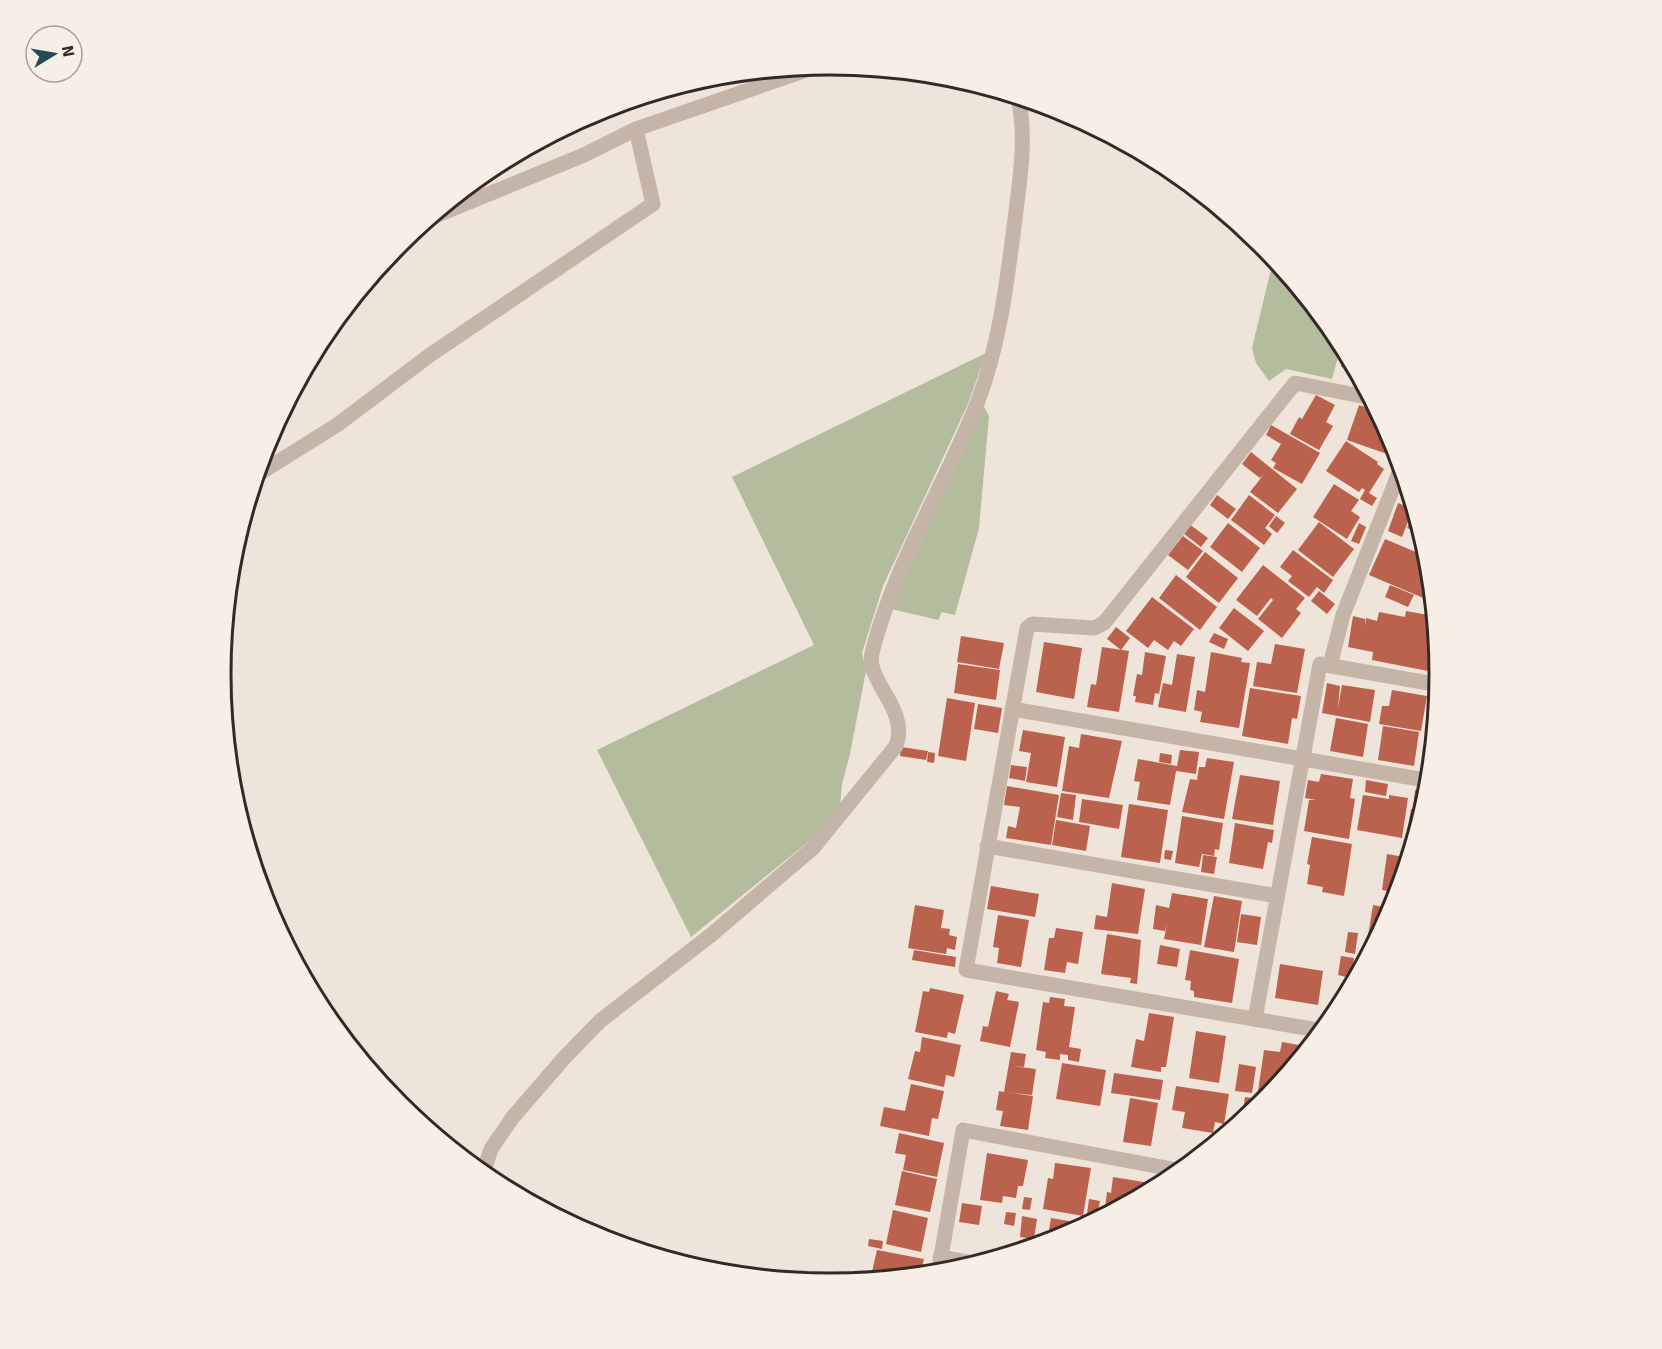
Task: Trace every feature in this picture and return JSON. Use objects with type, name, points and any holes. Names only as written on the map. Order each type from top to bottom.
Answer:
[{"type":"street","points":[[456,207],[584,155],[636,129],[791,76]]},
{"type":"street","points":[[486,1164],[491,1149],[513,1117],[564,1058],[600,1022],[711,934],[813,848],[896,746],[900,737],[897,717],[874,669],[871,656],[890,592],[978,401],[998,336],[1006,293],[1024,142],[1019,105]]},
{"type":"street","points":[[269,467],[337,425],[430,355],[653,204],[636,129]]},
{"type":"street","points":[[1314,1029],[966,970],[1027,628],[1032,624],[1094,628],[1104,623],[1289,387],[1295,383],[1305,383],[1362,396]]},
{"type":"street","points":[[1330,665],[1343,615],[1397,477]]},
{"type":"street","points":[[1255,1019],[1320,664],[1430,683]]},
{"type":"street","points":[[1012,709],[1421,779]]},
{"type":"street","points":[[987,846],[1276,896]]},
{"type":"street","points":[[939,1264],[963,1130],[1170,1169]]},
{"type":"street","points":[[940,1257],[957,1260]]},
{"type":"green space","points":[[1271,268],[1307,310],[1338,356],[1332,379],[1286,369],[1269,381],[1256,363],[1252,348]]},
{"type":"green space","points":[[986,353],[968,404],[883,586],[862,653],[866,671],[842,784],[840,806],[808,842],[691,937],[597,750],[814,645],[732,477]]},
{"type":"green space","points":[[983,405],[989,416],[979,528],[955,615],[942,612],[938,620],[891,609]]},
{"type":"building","points":[[1316,395],[1335,405],[1326,422],[1333,426],[1319,450],[1290,434],[1299,417],[1302,419]]},
{"type":"building","points":[[1359,405],[1369,408],[1389,454],[1347,440]]},
{"type":"building","points":[[1271,425],[1320,453],[1302,484],[1273,468],[1276,463],[1271,460],[1281,444],[1266,435]]},
{"type":"building","points":[[1346,441],[1378,462],[1377,464],[1384,469],[1369,493],[1377,498],[1372,506],[1360,499],[1365,490],[1362,488],[1359,492],[1326,471]]},
{"type":"building","points":[[1251,452],[1297,489],[1278,513],[1250,492],[1264,474],[1260,478],[1242,464]]},
{"type":"building","points":[[1334,484],[1359,500],[1351,511],[1360,517],[1347,539],[1313,517]]},
{"type":"building","points":[[1217,495],[1236,509],[1228,519],[1210,505]]},
{"type":"building","points":[[1249,495],[1275,515],[1265,528],[1272,534],[1264,545],[1231,520]]},
{"type":"building","points":[[1398,503],[1406,506],[1410,518],[1402,537],[1388,531]]},
{"type":"building","points":[[1276,516],[1285,523],[1277,533],[1269,526]]},
{"type":"building","points":[[1410,520],[1413,530],[1407,528]]},
{"type":"building","points":[[1319,522],[1354,549],[1333,577],[1298,550]]},
{"type":"building","points":[[1228,523],[1260,548],[1242,572],[1210,547]]},
{"type":"building","points":[[1359,523],[1366,527],[1359,544],[1351,541]]},
{"type":"building","points":[[1189,524],[1208,538],[1201,547],[1183,533]]},
{"type":"building","points":[[1183,536],[1203,551],[1188,570],[1168,555]]},
{"type":"building","points":[[1385,539],[1418,553],[1425,599],[1369,575]]},
{"type":"building","points":[[1293,550],[1333,580],[1324,593],[1317,587],[1309,597],[1288,581],[1292,576],[1280,567]]},
{"type":"building","points":[[1205,552],[1238,578],[1219,603],[1186,577]]},
{"type":"building","points":[[1263,565],[1305,598],[1296,609],[1301,613],[1282,638],[1258,619],[1273,600],[1271,598],[1257,616],[1236,600]]},
{"type":"building","points":[[1176,575],[1217,607],[1200,630],[1159,598]]},
{"type":"building","points":[[1390,585],[1414,595],[1408,607],[1385,597]]},
{"type":"building","points":[[1319,591],[1335,604],[1327,614],[1311,601]]},
{"type":"building","points":[[1152,597],[1194,629],[1181,646],[1174,641],[1168,650],[1154,640],[1148,648],[1126,631]]},
{"type":"building","points":[[1234,608],[1264,631],[1248,651],[1219,628]]},
{"type":"building","points":[[1406,611],[1427,615],[1430,662],[1428,671],[1372,660],[1373,652],[1348,647],[1353,616],[1365,619],[1365,625],[1366,618],[1377,621],[1379,612],[1405,617]]},
{"type":"building","points":[[1116,627],[1130,638],[1121,650],[1107,639]]},
{"type":"building","points":[[1214,633],[1228,639],[1224,649],[1209,642]]},
{"type":"building","points":[[961,636],[1004,643],[999,669],[957,662]]},
{"type":"building","points":[[1044,642],[1082,648],[1074,699],[1036,692]]},
{"type":"building","points":[[1275,644],[1305,649],[1297,693],[1253,686],[1257,662],[1271,664]]},
{"type":"building","points":[[1102,647],[1129,651],[1119,712],[1087,707],[1091,684],[1096,685]]},
{"type":"building","points":[[1145,652],[1166,656],[1159,694],[1155,693],[1153,705],[1135,702],[1136,696],[1133,696],[1137,674],[1142,675]]},
{"type":"building","points":[[1211,652],[1242,658],[1241,662],[1250,663],[1239,728],[1200,722],[1202,712],[1194,710],[1197,690],[1205,692]]},
{"type":"building","points":[[1177,654],[1195,657],[1186,712],[1158,707],[1163,683],[1172,685]]},
{"type":"building","points":[[958,664],[1000,670],[996,700],[954,693]]},
{"type":"building","points":[[1327,683],[1340,686],[1338,708],[1342,685],[1375,690],[1370,722],[1322,713]]},
{"type":"building","points":[[1250,688],[1301,696],[1297,719],[1292,718],[1288,744],[1242,736]]},
{"type":"building","points":[[1392,690],[1427,696],[1421,731],[1379,724],[1382,706],[1389,706]]},
{"type":"building","points":[[947,698],[975,703],[966,761],[938,756]]},
{"type":"building","points":[[978,704],[1002,708],[998,733],[974,729]]},
{"type":"building","points":[[1336,718],[1368,724],[1363,757],[1330,751]]},
{"type":"building","points":[[1383,726],[1419,732],[1414,766],[1378,760]]},
{"type":"building","points":[[1023,730],[1065,737],[1057,787],[1026,782],[1031,753],[1019,751]]},
{"type":"building","points":[[1081,734],[1122,741],[1109,798],[1062,791],[1069,746],[1079,748]]},
{"type":"building","points":[[901,747],[928,751],[926,760],[900,756]]},
{"type":"building","points":[[1180,750],[1199,752],[1196,774],[1176,771],[1170,805],[1137,800],[1140,782],[1134,781],[1138,759],[1177,766]]},
{"type":"building","points":[[928,752],[935,753],[934,763],[927,762]]},
{"type":"building","points":[[1160,753],[1172,755],[1171,764],[1159,762]]},
{"type":"building","points":[[1207,758],[1234,762],[1224,819],[1182,812],[1190,779],[1197,780],[1199,767],[1205,767]]},
{"type":"building","points":[[1011,765],[1027,767],[1025,781],[1009,778]]},
{"type":"building","points":[[1321,774],[1353,779],[1350,798],[1355,799],[1349,839],[1304,831],[1309,800],[1316,800],[1305,798],[1308,780],[1319,782]]},
{"type":"building","points":[[1240,775],[1280,781],[1273,825],[1232,819]]},
{"type":"building","points":[[1366,780],[1388,784],[1386,796],[1365,792]]},
{"type":"building","points":[[1007,786],[1059,795],[1051,845],[1006,838],[1008,826],[1016,828],[1020,807],[1004,805]]},
{"type":"building","points":[[1415,790],[1419,791],[1415,808],[1413,808]]},
{"type":"building","points":[[1061,793],[1076,795],[1073,820],[1057,817]]},
{"type":"building","points":[[1363,795],[1389,799],[1389,795],[1408,798],[1402,838],[1357,830]]},
{"type":"building","points":[[1082,799],[1123,805],[1119,829],[1079,822]]},
{"type":"building","points":[[1129,804],[1168,810],[1160,863],[1121,857]]},
{"type":"building","points":[[1411,809],[1415,810],[1410,830],[1405,844]]},
{"type":"building","points":[[1182,816],[1223,823],[1219,850],[1215,849],[1214,856],[1202,854],[1199,867],[1175,863]]},
{"type":"building","points":[[1056,820],[1090,826],[1086,851],[1052,845]]},
{"type":"building","points":[[1235,823],[1274,830],[1272,843],[1268,842],[1263,869],[1229,863]]},
{"type":"building","points":[[1312,837],[1352,844],[1344,896],[1322,892],[1323,887],[1307,884],[1310,865],[1307,864]]},
{"type":"building","points":[[1165,850],[1173,851],[1171,860],[1164,859]]},
{"type":"building","points":[[1387,854],[1402,857],[1390,891],[1382,890]]},
{"type":"building","points":[[1203,855],[1217,857],[1214,874],[1201,872]]},
{"type":"building","points":[[1112,883],[1145,889],[1138,934],[1094,929],[1096,915],[1107,917]]},
{"type":"building","points":[[991,886],[1039,894],[1035,917],[987,909]]},
{"type":"building","points":[[1172,893],[1208,899],[1201,945],[1164,939],[1167,924],[1165,931],[1153,929],[1156,905],[1169,908]]},
{"type":"building","points":[[1214,896],[1242,901],[1234,952],[1204,947]]},
{"type":"building","points":[[915,905],[944,910],[941,928],[950,929],[949,935],[957,937],[955,950],[947,948],[946,954],[908,948]]},
{"type":"building","points":[[1373,905],[1384,907],[1369,940],[1367,942]]},
{"type":"building","points":[[1241,914],[1261,917],[1257,945],[1237,942]]},
{"type":"building","points":[[998,915],[1029,920],[1021,967],[997,963],[999,948],[993,947]]},
{"type":"building","points":[[1056,928],[1083,932],[1078,964],[1067,962],[1065,973],[1044,970],[1049,938],[1054,938]]},
{"type":"building","points":[[1348,932],[1358,933],[1355,954],[1345,952]]},
{"type":"building","points":[[1107,934],[1141,940],[1137,984],[1130,983],[1131,978],[1101,974]]},
{"type":"building","points":[[1160,945],[1180,949],[1177,967],[1157,964]]},
{"type":"building","points":[[914,950],[956,957],[955,967],[912,960]]},
{"type":"building","points":[[1190,950],[1239,959],[1232,1003],[1194,997],[1194,991],[1190,990],[1191,981],[1185,980]]},
{"type":"building","points":[[1341,956],[1354,958],[1352,970],[1348,977],[1338,975]]},
{"type":"building","points":[[1280,964],[1323,971],[1318,1005],[1275,998]]},
{"type":"building","points":[[930,988],[964,995],[955,1034],[948,1032],[947,1038],[915,1032],[923,991],[929,992]]},
{"type":"building","points":[[996,991],[1009,994],[1007,1000],[1019,1002],[1010,1047],[980,1041],[983,1026],[988,1027]]},
{"type":"building","points":[[1050,997],[1065,999],[1064,1006],[1075,1007],[1069,1047],[1081,1049],[1079,1062],[1068,1060],[1068,1055],[1060,1054],[1060,1060],[1045,1058],[1046,1052],[1036,1050],[1043,1002],[1049,1003]]},
{"type":"building","points":[[1149,1013],[1174,1017],[1166,1067],[1161,1067],[1161,1072],[1131,1067],[1136,1039],[1144,1041]]},
{"type":"building","points":[[1196,1031],[1226,1036],[1219,1083],[1189,1078]]},
{"type":"building","points":[[922,1037],[961,1045],[954,1077],[946,1075],[944,1087],[908,1079],[915,1051],[920,1052]]},
{"type":"building","points":[[1282,1042],[1302,1045],[1282,1070],[1261,1091],[1258,1091],[1264,1050],[1280,1052]]},
{"type":"building","points":[[1011,1052],[1026,1054],[1024,1067],[1012,1066],[1036,1069],[1032,1095],[1006,1092],[1033,1096],[1028,1130],[1000,1126],[1003,1111],[996,1110],[999,1091],[1004,1092]]},
{"type":"building","points":[[1062,1063],[1106,1070],[1100,1106],[1056,1099]]},
{"type":"building","points":[[1239,1064],[1256,1067],[1252,1093],[1235,1091]]},
{"type":"building","points":[[1114,1073],[1163,1080],[1160,1100],[1111,1093]]},
{"type":"building","points":[[911,1084],[944,1091],[938,1119],[932,1118],[929,1136],[880,1126],[884,1107],[905,1111]]},
{"type":"building","points":[[1176,1086],[1229,1094],[1224,1124],[1215,1122],[1213,1133],[1182,1128],[1185,1112],[1172,1110]]},
{"type":"building","points":[[1245,1097],[1255,1098],[1243,1109]]},
{"type":"building","points":[[1130,1098],[1158,1103],[1151,1146],[1123,1142]]},
{"type":"building","points":[[899,1133],[944,1143],[937,1177],[903,1170],[906,1155],[895,1153]]},
{"type":"building","points":[[987,1153],[1028,1160],[1023,1186],[1018,1186],[1016,1198],[1003,1196],[1002,1203],[980,1200]]},
{"type":"building","points":[[1055,1163],[1091,1168],[1083,1216],[1043,1209],[1048,1178],[1053,1179]]},
{"type":"building","points":[[902,1171],[937,1179],[930,1212],[895,1205]]},
{"type":"building","points":[[1113,1177],[1149,1183],[1105,1207],[1107,1192],[1111,1193]]},
{"type":"building","points":[[1024,1197],[1032,1198],[1030,1210],[1022,1209]]},
{"type":"building","points":[[1089,1199],[1100,1201],[1098,1211],[1087,1214]]},
{"type":"building","points":[[962,1203],[982,1206],[979,1225],[959,1222]]},
{"type":"building","points":[[893,1210],[928,1218],[921,1252],[886,1244]]},
{"type":"building","points":[[1006,1212],[1016,1213],[1014,1226],[1004,1224]]},
{"type":"building","points":[[1022,1216],[1037,1219],[1034,1238],[1020,1237]]},
{"type":"building","points":[[1051,1218],[1074,1222],[1060,1228],[1049,1232]]},
{"type":"building","points":[[869,1239],[883,1241],[882,1249],[868,1246]]},
{"type":"building","points":[[877,1250],[924,1259],[922,1267],[872,1273]]}]
